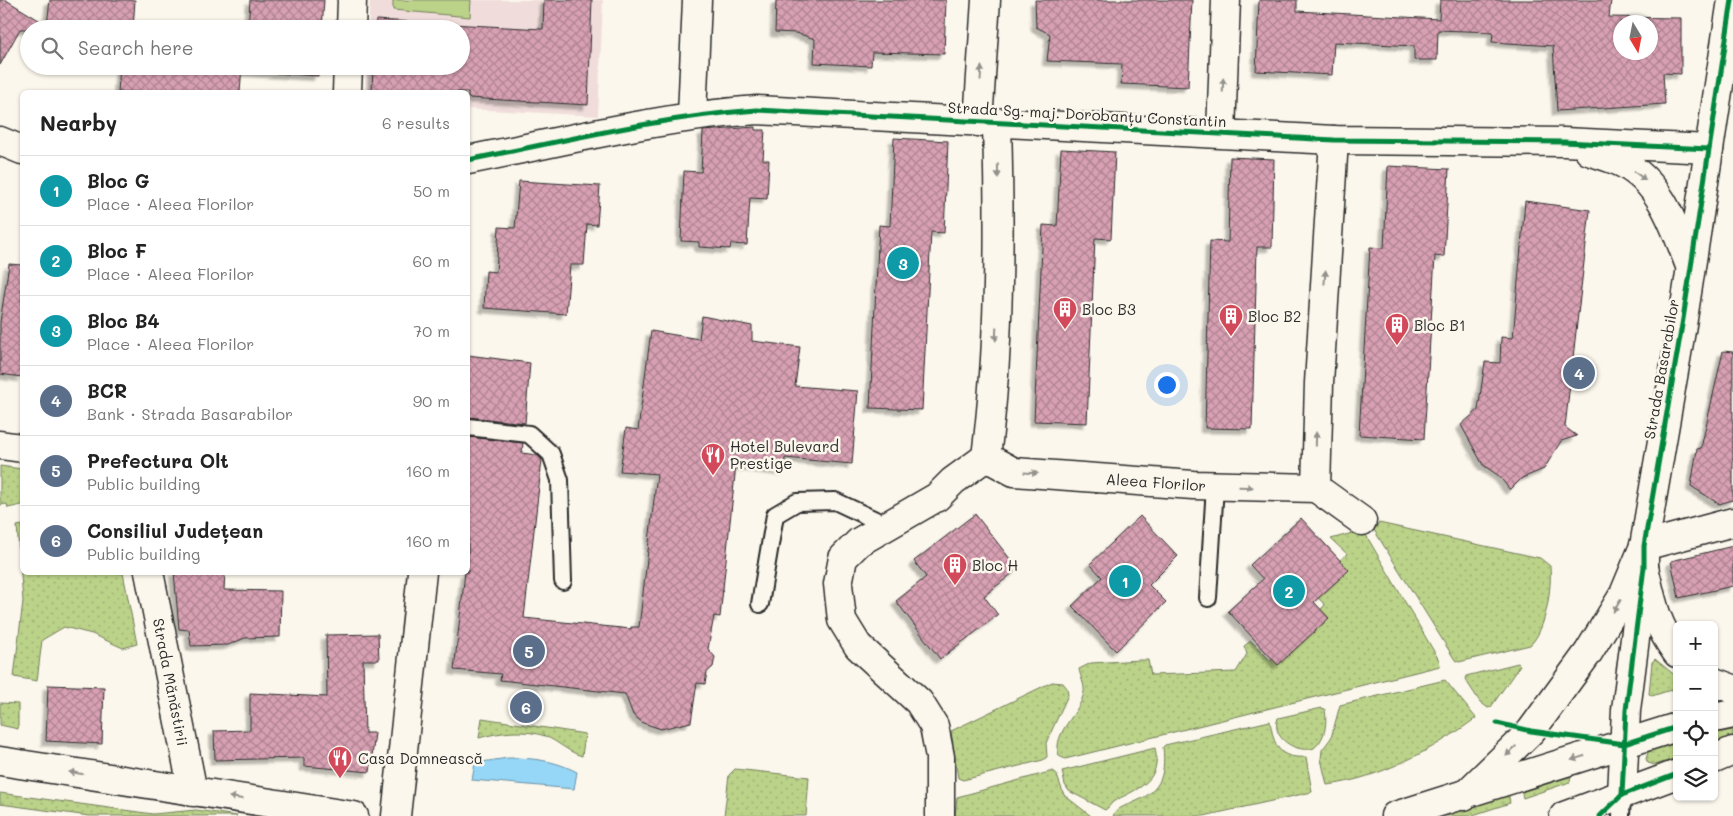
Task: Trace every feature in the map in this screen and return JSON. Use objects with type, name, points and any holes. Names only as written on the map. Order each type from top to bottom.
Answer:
[{"type":"street","points":[[351,20],[352,0]]},
{"type":"street","points":[[692,116],[697,0]]},
{"type":"street","points":[[940,816],[940,757],[934,726],[919,702],[858,646],[842,620],[838,584],[843,558],[859,542],[937,497],[953,481],[986,457],[994,387],[999,222],[988,122],[986,0]]},
{"type":"street","points":[[1221,134],[1226,0]]},
{"type":"street","name":"Strada Basarabilor","points":[[1622,806],[1626,710],[1644,556],[1732,0]]},
{"type":"street","points":[[347,90],[348,75]]},
{"type":"street","name":"Strada Sg. maj. Dorobanțu Constantin","points":[[470,160],[692,116],[757,110],[1334,140],[1564,142],[1709,149]]},
{"type":"street","points":[[1334,140],[1319,373],[1316,488],[1362,521]]},
{"type":"street","points":[[0,141],[20,149]]},
{"type":"street","points":[[1564,142],[1622,163],[1644,178],[1660,198],[1668,212],[1691,267]]},
{"type":"street","points":[[0,445],[20,448]]},
{"type":"street","name":"Aleea Florilor","points":[[986,457],[1014,472],[1214,486],[1316,488]]},
{"type":"street","points":[[1464,796],[1531,731],[1588,653],[1624,594],[1644,556],[1733,522]]},
{"type":"street","points":[[1644,556],[1654,610],[1663,633],[1673,647]]},
{"type":"street","name":"Strada Mănăstirii","points":[[150,575],[193,792]]},
{"type":"street","points":[[396,816],[422,575]]},
{"type":"street","points":[[1718,683],[1733,689]]},
{"type":"street","points":[[1718,717],[1733,714]]},
{"type":"street","points":[[1396,816],[1673,728]]},
{"type":"street","points":[[1718,757],[1733,751]]},
{"type":"street","points":[[0,761],[354,816]]},
{"type":"street","points":[[1564,816],[1622,806],[1673,776]]},
{"type":"lane","points":[[470,427],[529,434],[551,454],[560,480],[563,581]]},
{"type":"lane","points":[[1208,598],[1214,486]]},
{"type":"lane","points":[[760,604],[775,515],[797,502],[835,501],[888,526]]},
{"type":"shaded area","points":[[370,0],[603,0],[598,116],[470,109],[470,90],[365,90],[366,75],[470,75],[470,20],[369,20]]},
{"type":"green space","points":[[393,0],[471,0],[470,17],[393,10]]},
{"type":"green space","points":[[0,466],[20,469],[20,505],[8,508],[7,504],[0,505]]},
{"type":"green space","points":[[1379,523],[1540,558],[1550,566],[1550,585],[1547,608],[1536,638],[1530,645],[1459,662],[1455,660],[1374,530]]},
{"type":"green space","points":[[20,525],[20,564],[17,526]]},
{"type":"green space","points":[[1363,530],[1439,660],[1440,666],[1065,759],[1059,756],[1059,739],[1084,692],[1079,669],[1091,663],[1148,660],[1151,675],[1236,672],[1247,654],[1244,646],[1251,641],[1271,661],[1325,605],[1309,588],[1347,554],[1331,539]]},
{"type":"green space","points":[[21,575],[123,575],[137,644],[123,648],[92,634],[64,627],[42,640],[37,681],[14,677],[23,601]]},
{"type":"green space","points":[[1655,659],[1673,674],[1673,689],[1652,696],[1649,694],[1652,662]]},
{"type":"green space","points":[[1518,663],[1520,665],[1491,707],[1488,708],[1480,702],[1465,679],[1466,676]]},
{"type":"green space","points":[[1445,680],[1476,718],[1443,741],[1406,761],[1347,782],[1327,785],[1321,759],[1322,750],[1331,738],[1340,705]]},
{"type":"green space","points":[[1052,682],[1063,683],[1067,688],[1068,695],[1046,743],[1047,757],[1043,760],[963,780],[958,778],[951,731]]},
{"type":"green space","points":[[0,703],[18,704],[18,729],[0,725]]},
{"type":"green space","points":[[1322,708],[1325,709],[1325,730],[1321,740],[1314,748],[1300,749],[1281,738],[1278,732],[1278,718]]},
{"type":"green space","points":[[482,718],[585,734],[582,756],[550,738],[537,734],[512,732],[479,738]]},
{"type":"green space","points":[[1270,721],[1273,737],[1283,753],[1289,756],[1306,757],[1312,792],[1204,816],[1113,816],[1116,811],[1141,799],[1155,788],[1162,775],[1163,747],[1165,745]]},
{"type":"green space","points":[[1733,730],[1733,738],[1718,744],[1718,732]]},
{"type":"green space","points":[[1673,743],[1673,759],[1655,765],[1648,763],[1646,759],[1648,752],[1656,747]]},
{"type":"green space","points":[[1155,748],[1155,768],[1147,782],[1114,801],[1105,810],[1069,791],[1065,785],[1062,771]]},
{"type":"green space","points":[[735,769],[809,777],[806,816],[724,816],[729,775]]},
{"type":"green space","points":[[1053,771],[1056,773],[1064,795],[1091,816],[955,816],[957,797]]},
{"type":"green space","points":[[1571,773],[1570,782],[1523,798],[1520,786]]},
{"type":"green space","points":[[1508,791],[1510,803],[1470,816],[1425,816]]},
{"type":"green space","points":[[0,793],[153,814],[196,810],[237,816],[89,816],[0,804]]},
{"type":"water","points":[[508,758],[526,758],[543,761],[577,772],[574,789],[472,780],[475,763]]},
{"type":"building","points":[[0,0],[6,0],[39,20],[20,20],[20,29],[0,65]]},
{"type":"building","points":[[50,0],[135,0],[134,20],[48,20]]},
{"type":"building","points":[[250,0],[324,0],[323,20],[249,20]]},
{"type":"building","points":[[544,0],[592,0],[588,105],[470,98],[470,90],[372,90],[373,75],[470,75],[470,25],[543,29]]},
{"type":"building","points":[[776,0],[946,0],[944,54],[872,52],[871,66],[814,63],[815,39],[796,33],[775,32]]},
{"type":"building","points":[[1035,0],[1192,0],[1188,87],[1121,84],[1122,64],[1047,61],[1050,34],[1036,27]]},
{"type":"building","points":[[1259,0],[1297,0],[1297,11],[1439,19],[1440,0],[1611,0],[1609,17],[1613,17],[1613,60],[1658,60],[1658,18],[1681,18],[1681,74],[1663,73],[1665,104],[1557,111],[1553,46],[1492,42],[1493,32],[1438,30],[1437,60],[1414,60],[1414,46],[1334,42],[1332,75],[1256,71]]},
{"type":"building","points":[[119,75],[241,75],[240,90],[118,90]]},
{"type":"building","points":[[755,127],[755,130],[765,130],[763,160],[769,160],[767,199],[750,198],[747,245],[731,244],[730,249],[699,247],[699,242],[681,241],[684,171],[701,172],[703,131]]},
{"type":"building","points":[[894,138],[948,141],[944,233],[931,232],[922,410],[870,408],[879,225],[890,226]]},
{"type":"building","name":"Bloc B3","points":[[1061,149],[1115,152],[1111,239],[1095,238],[1087,423],[1034,421],[1043,225],[1057,226]]},
{"type":"building","name":"Bloc B2","points":[[1230,157],[1274,159],[1272,247],[1257,247],[1252,429],[1205,428],[1210,241],[1228,242]]},
{"type":"building","name":"Bloc B1","points":[[1388,166],[1449,169],[1444,257],[1435,256],[1424,439],[1359,435],[1370,247],[1384,248]]},
{"type":"building","points":[[519,181],[600,186],[597,225],[587,224],[584,265],[570,265],[566,314],[484,308],[486,271],[496,272],[499,227],[515,228]]},
{"type":"building","points":[[1525,201],[1590,210],[1565,427],[1577,436],[1561,441],[1544,469],[1522,478],[1510,490],[1499,476],[1483,465],[1461,425],[1478,410],[1485,362],[1500,363],[1501,337],[1513,338]]},
{"type":"building","points":[[9,264],[20,265],[20,377],[0,374],[0,322]]},
{"type":"building","points":[[702,316],[752,326],[752,341],[800,347],[795,386],[858,391],[852,464],[785,458],[784,471],[736,465],[720,617],[714,616],[708,649],[715,657],[713,667],[707,672],[705,684],[697,683],[691,722],[661,729],[643,723],[633,715],[625,694],[500,680],[501,674],[454,670],[465,575],[470,575],[470,437],[523,443],[522,453],[537,455],[542,460],[524,618],[631,629],[631,627],[639,627],[657,474],[620,471],[626,428],[638,430],[651,331],[699,339]]},
{"type":"building","points":[[1723,351],[1733,352],[1733,500],[1719,504],[1691,486],[1697,449],[1701,448]]},
{"type":"building","points":[[470,355],[530,363],[525,423],[470,417]]},
{"type":"building","name":"Bloc H","points":[[975,514],[1018,569],[984,596],[998,615],[940,659],[896,601],[926,577],[914,561]]},
{"type":"building","points":[[1140,516],[1178,556],[1149,585],[1166,602],[1116,651],[1072,606],[1102,577],[1090,564]]},
{"type":"building","points":[[1301,518],[1349,570],[1314,602],[1329,618],[1278,665],[1228,611],[1263,579],[1250,565]]},
{"type":"building","points":[[1733,546],[1733,586],[1679,598],[1671,561]]},
{"type":"building","points":[[174,575],[225,575],[224,590],[281,591],[280,637],[245,638],[228,645],[191,646],[189,630],[179,629]]},
{"type":"building","points":[[378,634],[379,660],[363,660],[365,733],[375,733],[370,772],[304,766],[304,758],[215,760],[214,731],[250,730],[250,693],[327,697],[326,635]]},
{"type":"building","points":[[48,685],[104,687],[102,744],[46,741]]},
{"type":"cycle path","points":[[1622,795],[1626,710],[1644,567],[1644,546],[1683,319],[1732,0]]},
{"type":"cycle path","points":[[470,160],[648,124],[720,113],[757,110],[1334,140],[1564,142],[1709,149]]},
{"type":"cycle path","points":[[1497,723],[1531,731],[1624,744],[1673,728]]},
{"type":"cycle path","points":[[1600,816],[1622,795],[1673,776]]},
{"type":"place","name":"Bloc B4","points":[[903,263]]},
{"type":"place","name":"Bloc B3","points":[[1065,330]]},
{"type":"place","name":"Bloc B2","points":[[1231,337]]},
{"type":"place","name":"Bloc B1","points":[[1397,346]]},
{"type":"place","name":"BCR","points":[[1579,373]]},
{"type":"place","name":"Hotel Bulevard Prestige","points":[[713,476]]},
{"type":"place","name":"Bloc G","points":[[1125,581]]},
{"type":"place","name":"Bloc H","points":[[955,586]]},
{"type":"place","name":"Bloc F","points":[[1289,591]]},
{"type":"place","name":"Prefectura Olt","points":[[529,651]]},
{"type":"place","name":"Consiliul Județean","points":[[526,707]]},
{"type":"place","name":"Casa Domnească","points":[[340,779]]}]
